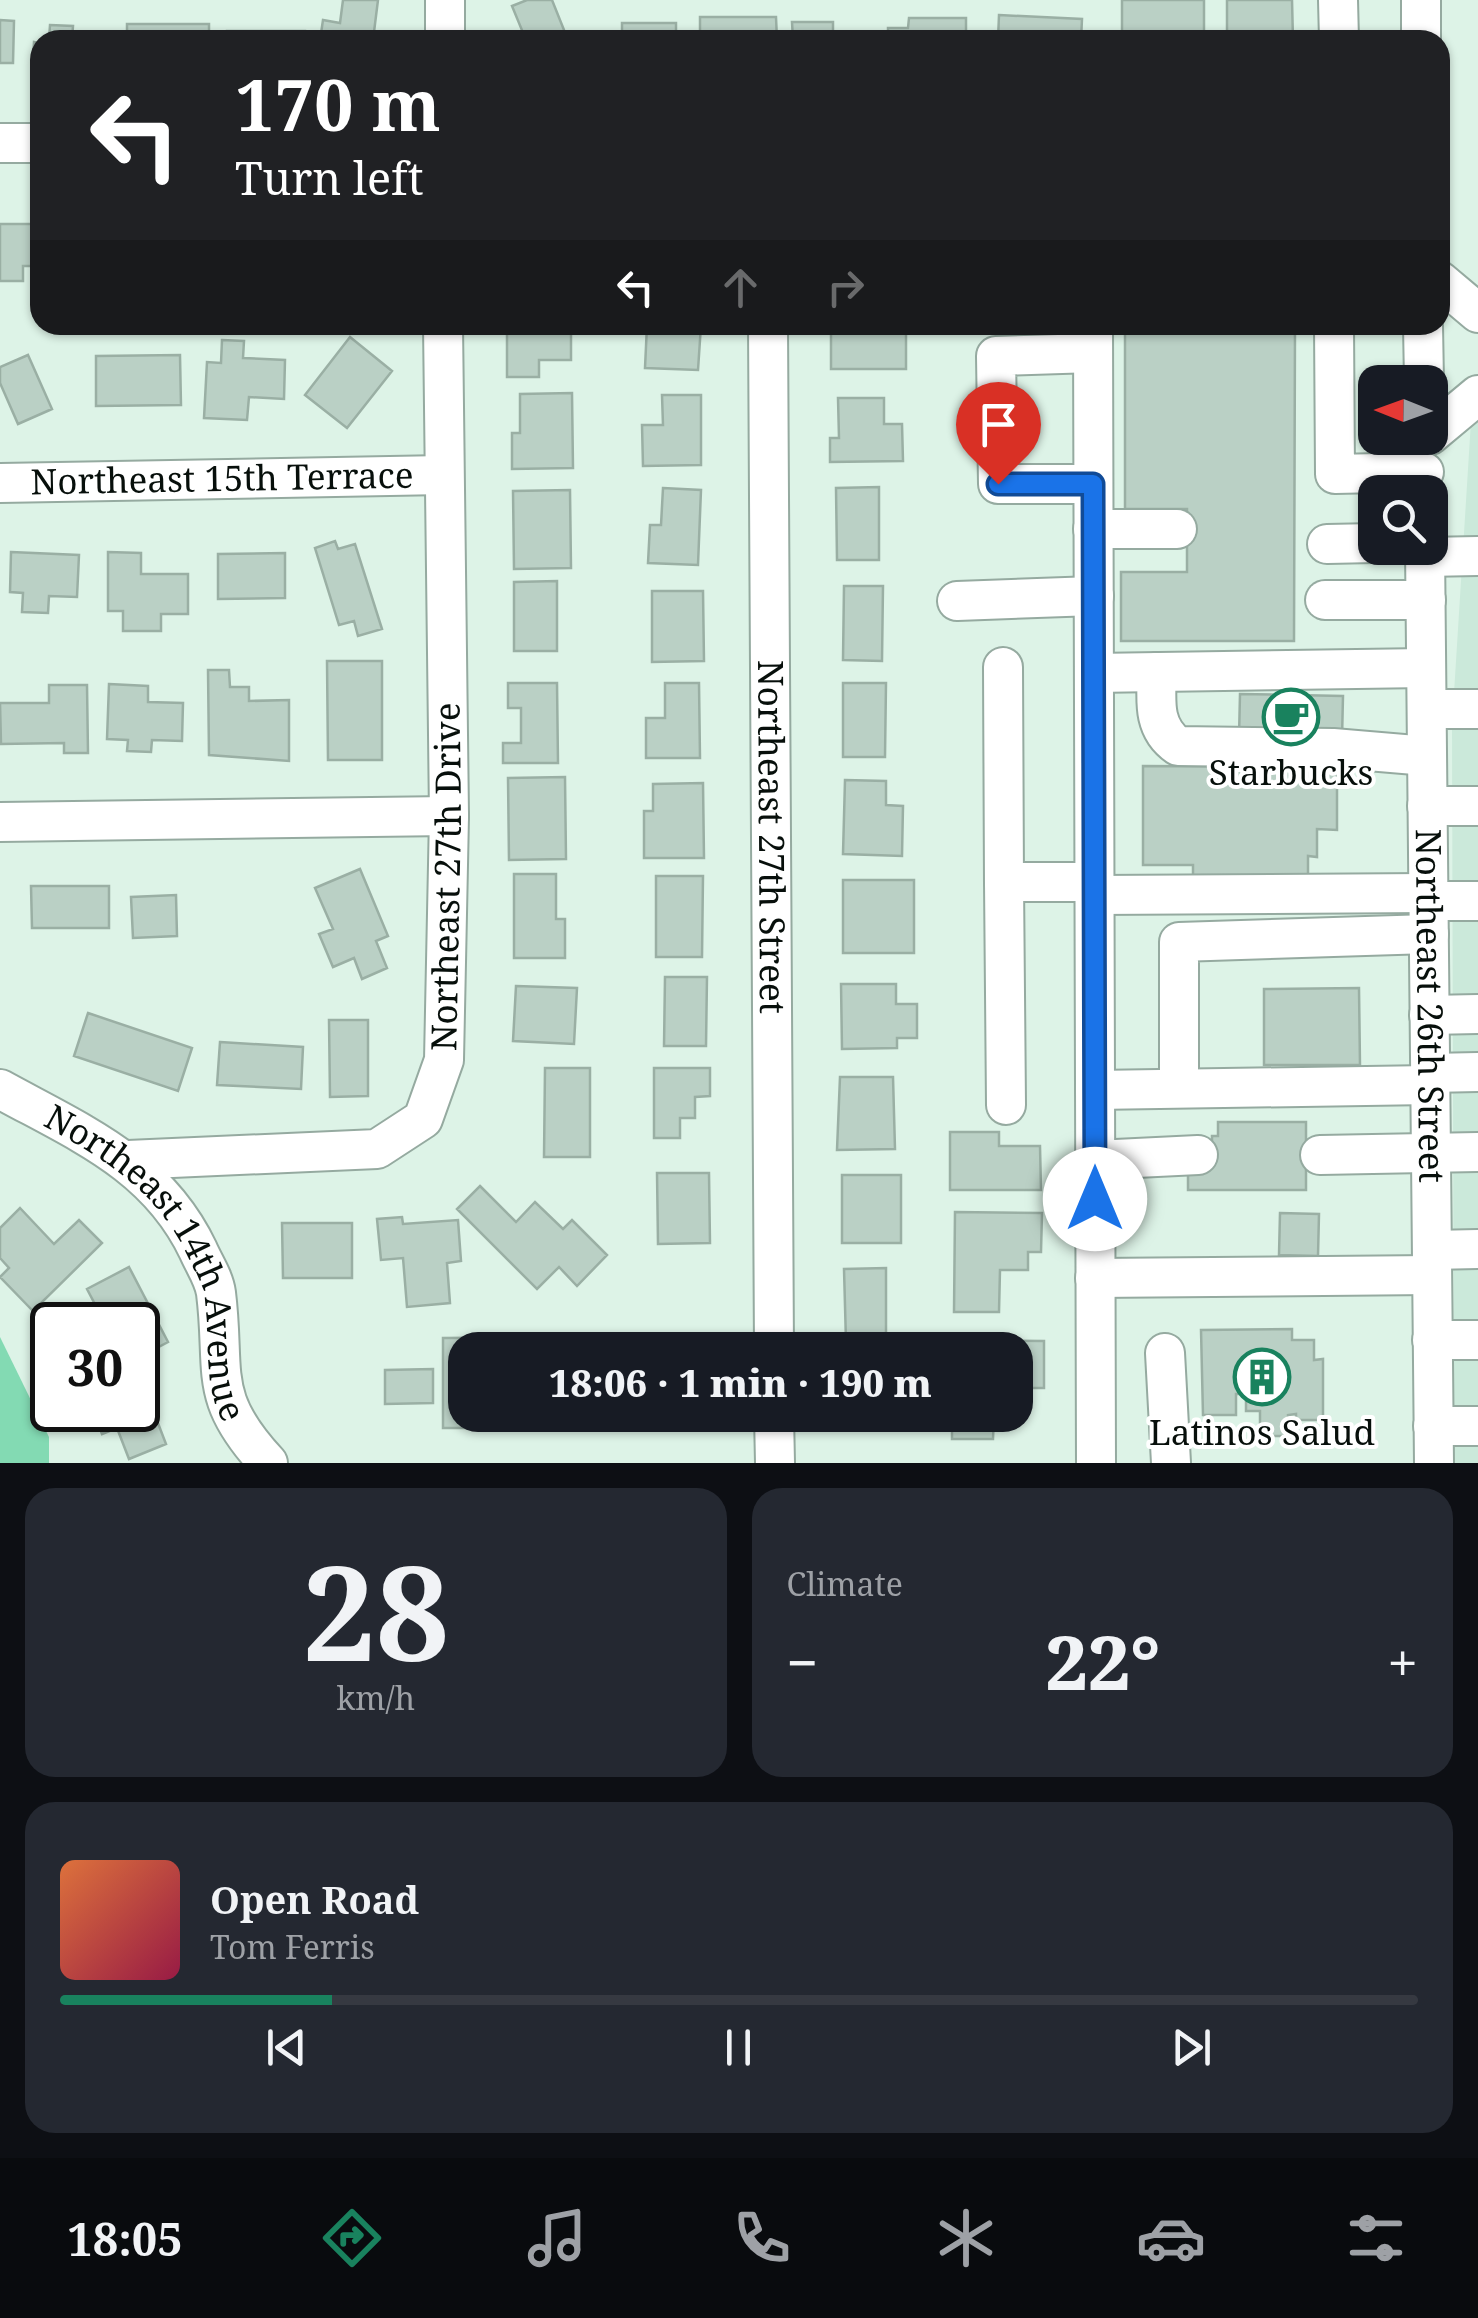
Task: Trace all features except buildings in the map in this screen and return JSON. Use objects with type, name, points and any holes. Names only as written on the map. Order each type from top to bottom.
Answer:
[{"type":"street","points":[[444,30],[445,0]]},
{"type":"street","points":[[1338,0],[1339,30]]},
{"type":"street","points":[[1421,0],[1421,30]]},
{"type":"street","points":[[0,143],[30,143]]},
{"type":"street","points":[[1450,290],[1478,314]]},
{"type":"street","name":"Northeast 27th Drive","points":[[128,1160],[377,1149],[423,1118],[444,1060],[449,816],[443,335]]},
{"type":"street","name":"Northeast 27th Street","points":[[768,335],[774,1332]]},
{"type":"street","points":[[1334,335],[1335,474],[1414,455]]},
{"type":"street","points":[[1423,335],[1424,365]]},
{"type":"street","points":[[1093,484],[998,484],[996,356],[1093,339],[1096,1463]]},
{"type":"street","points":[[1448,428],[1478,395]]},
{"type":"street","name":"Northeast 15th Terrace","points":[[0,482],[444,475]]},
{"type":"street","points":[[1094,528],[1177,529]]},
{"type":"street","points":[[1327,544],[1358,543]]},
{"type":"street","points":[[1448,554],[1478,556]]},
{"type":"street","name":"Northeast 26th Street","points":[[1425,565],[1433,1444]]},
{"type":"street","points":[[957,601],[1094,596]]},
{"type":"street","points":[[1325,600],[1426,600]]},
{"type":"street","points":[[1003,667],[1006,1105]]},
{"type":"street","points":[[1094,673],[1426,668]]},
{"type":"street","points":[[1157,672],[1156,712],[1166,738],[1178,746],[1333,748],[1427,756]]},
{"type":"street","points":[[1426,709],[1478,709]]},
{"type":"street","points":[[1427,806],[1478,806]]},
{"type":"street","points":[[0,822],[449,816]]},
{"type":"street","points":[[1004,882],[1428,910]]},
{"type":"street","points":[[1179,1088],[1179,942],[1478,901]]},
{"type":"street","points":[[1429,1015],[1478,1014]]},
{"type":"street","points":[[1095,1090],[1430,1079],[1478,1072]]},
{"type":"street","name":"Northeast 14th Avenue","points":[[0,1088],[128,1160],[181,1215],[216,1288],[222,1395],[257,1459]]},
{"type":"street","points":[[1320,1156],[1478,1152]]},
{"type":"street","points":[[1095,1160],[1198,1156]]},
{"type":"street","points":[[1096,1278],[1432,1262],[1478,1249]]},
{"type":"street","points":[[1432,1340],[1478,1340]]},
{"type":"street","points":[[1165,1353],[1172,1463]]},
{"type":"street","points":[[1433,1444],[1478,1426]]},
{"type":"street","points":[[774,1432],[775,1463]]},
{"type":"shaded area","points":[[1478,415],[1478,1463],[1454,1463],[1452,725],[1471,421]]},
{"type":"shaded area","points":[[0,1337],[30,1398],[30,1432],[47,1432],[49,1437],[49,1463],[0,1463]]},
{"type":"place","name":"Starbucks","points":[[1291,717]]},
{"type":"place","name":"Latinos Salud","points":[[1262,1377]]},
{"type":"route","points":[[998,484],[1093,484],[1095,1199]]}]
